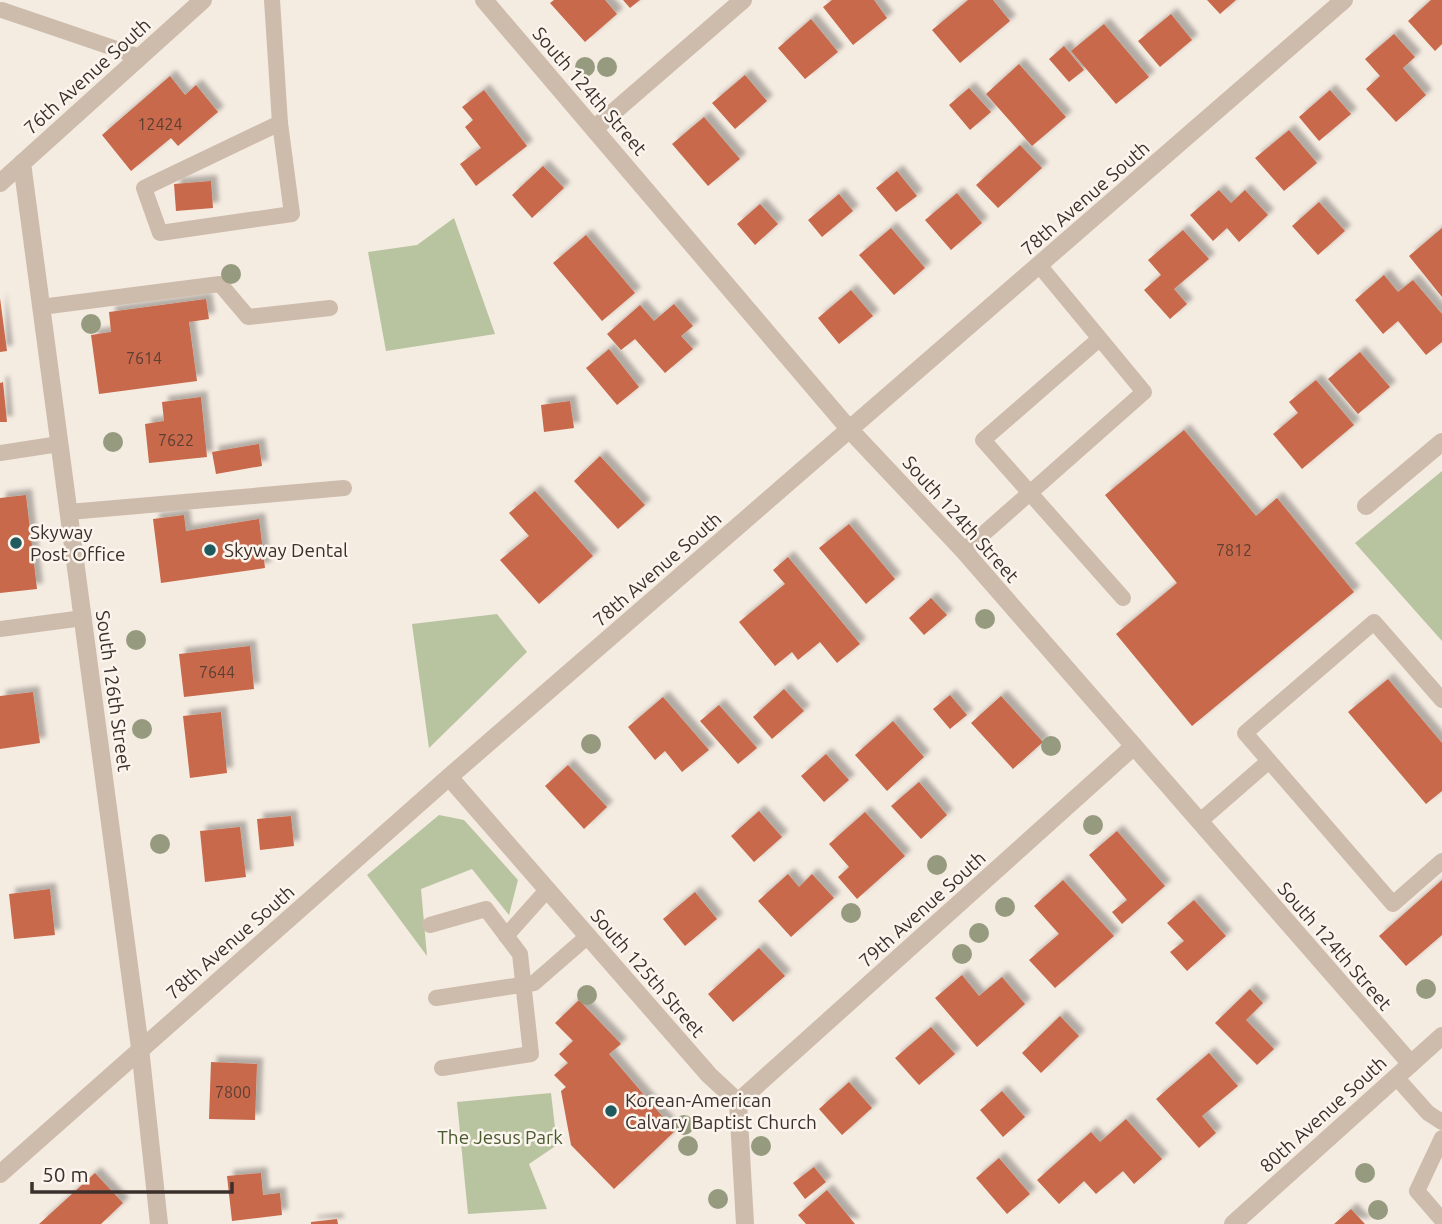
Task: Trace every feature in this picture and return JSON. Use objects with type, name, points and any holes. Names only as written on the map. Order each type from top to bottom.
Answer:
[{"type":"street","name":"76th Avenue South","points":[[2,177],[22,163],[203,0]]},
{"type":"street","name":"South 124th Street","points":[[484,0],[849,430],[964,551],[1411,1064]]},
{"type":"street","points":[[595,128],[743,0]]},
{"type":"street","name":"78th Avenue South","points":[[0,1174],[449,778],[1344,0]]},
{"type":"street","name":"South 126th Street","points":[[22,163],[140,1048],[159,1224]]},
{"type":"street","points":[[1366,506],[1442,442]]},
{"type":"street","name":"79th Avenue South","points":[[738,1102],[1134,746]]},
{"type":"street","name":"South 125th Street","points":[[449,778],[709,1075],[738,1102]]},
{"type":"street","name":"80th Avenue South","points":[[1233,1224],[1442,1036]]},
{"type":"street","points":[[738,1102],[745,1224]]},
{"type":"lane","points":[[272,0],[280,123],[292,214],[159,233],[144,188],[280,123]]},
{"type":"lane","points":[[2,10],[140,57]]},
{"type":"lane","points":[[964,551],[1144,393],[1039,265]]},
{"type":"lane","points":[[41,307],[219,284],[248,317],[330,307]]},
{"type":"lane","points":[[1098,340],[983,440],[1123,598]]},
{"type":"lane","points":[[0,453],[60,444]]},
{"type":"lane","points":[[69,512],[344,488]]},
{"type":"lane","points":[[0,629],[83,618]]},
{"type":"lane","points":[[1442,700],[1374,622],[1245,733],[1393,904],[1442,861]]},
{"type":"lane","points":[[1199,821],[1269,761]]},
{"type":"lane","points":[[506,936],[547,890]]},
{"type":"lane","points":[[430,925],[486,909],[520,954],[530,1054],[442,1068]]},
{"type":"lane","points":[[436,999],[534,984],[588,936]]},
{"type":"lane","points":[[1396,1077],[1428,1113],[1442,1122]]},
{"type":"lane","points":[[1442,1138],[1417,1191],[1442,1220]]},
{"type":"green space","points":[[454,218],[495,334],[386,351],[368,252],[417,245]]},
{"type":"green space","points":[[1442,471],[1442,641],[1355,543]]},
{"type":"green space","points":[[497,614],[527,652],[429,748],[412,624]]},
{"type":"green space","points":[[439,815],[464,820],[518,880],[509,915],[472,869],[421,889],[427,956],[367,875]]},
{"type":"green space","name":"The Jesus Park","points":[[551,1093],[557,1145],[529,1164],[547,1209],[468,1214],[457,1102]]},
{"type":"building","points":[[554,0],[605,0],[617,14],[585,42],[550,3]]},
{"type":"building","points":[[623,0],[640,0],[630,8]]},
{"type":"building","points":[[832,0],[874,0],[887,18],[853,45],[823,7]]},
{"type":"building","points":[[968,0],[993,0],[1010,21],[960,63],[932,30]]},
{"type":"building","points":[[1207,0],[1236,0],[1220,14]]},
{"type":"building","points":[[1431,0],[1442,0],[1442,44],[1435,51],[1408,21]]},
{"type":"building","points":[[1171,14],[1192,40],[1160,67],[1138,41]]},
{"type":"building","points":[[811,19],[838,52],[805,79],[778,48]]},
{"type":"building","points":[[1104,24],[1149,77],[1116,104],[1071,51]]},
{"type":"building","points":[[1394,34],[1415,57],[1403,68],[1426,95],[1396,122],[1366,89],[1380,76],[1365,59]]},
{"type":"building","points":[[1064,46],[1084,70],[1069,82],[1049,59]]},
{"type":"building","points":[[1019,64],[1066,117],[1032,146],[986,94]]},
{"type":"building","points":[[745,75],[767,101],[735,129],[712,103]]},
{"type":"building","points":[[170,76],[185,95],[196,85],[218,112],[178,146],[171,138],[131,171],[102,135]]},
{"type":"building","points":[[969,88],[991,112],[970,130],[949,105]]},
{"type":"building","points":[[484,90],[527,146],[476,186],[460,164],[481,148],[465,127],[473,120],[462,107]]},
{"type":"building","points":[[1330,90],[1351,114],[1319,141],[1299,117]]},
{"type":"building","points":[[704,117],[740,159],[708,186],[672,144]]},
{"type":"building","points":[[1289,130],[1317,163],[1284,191],[1255,158]]},
{"type":"building","points":[[1020,145],[1042,168],[998,208],[976,185]]},
{"type":"building","points":[[543,166],[564,188],[532,218],[512,195]]},
{"type":"building","points":[[897,171],[917,196],[896,212],[876,188]]},
{"type":"building","points":[[211,181],[213,208],[176,211],[174,184]]},
{"type":"building","points":[[1219,190],[1231,203],[1245,190],[1268,215],[1239,242],[1227,228],[1213,241],[1190,215]]},
{"type":"building","points":[[957,193],[982,223],[951,250],[925,220]]},
{"type":"building","points":[[839,194],[853,211],[822,237],[808,220]]},
{"type":"building","points":[[1319,202],[1345,231],[1318,255],[1292,226]]},
{"type":"building","points":[[760,204],[778,224],[755,245],[737,224]]},
{"type":"building","points":[[891,228],[925,268],[894,295],[859,255]]},
{"type":"building","points":[[1442,228],[1442,297],[1409,256]]},
{"type":"building","points":[[1183,230],[1209,259],[1174,289],[1187,304],[1170,319],[1144,290],[1161,275],[1148,260]]},
{"type":"building","points":[[586,235],[635,293],[602,321],[553,263]]},
{"type":"building","points":[[1384,275],[1398,292],[1413,280],[1442,314],[1442,342],[1426,355],[1398,321],[1383,334],[1355,300]]},
{"type":"building","points":[[851,290],[873,316],[839,344],[818,318]]},
{"type":"building","points":[[0,298],[7,351],[0,352]]},
{"type":"building","points":[[206,299],[209,319],[189,322],[197,381],[99,394],[91,335],[111,332],[109,312]]},
{"type":"building","points":[[674,304],[693,326],[681,336],[693,349],[665,373],[635,339],[621,350],[607,334],[640,305],[654,321]]},
{"type":"building","points":[[609,349],[639,387],[617,405],[586,368]]},
{"type":"building","points":[[1360,352],[1390,387],[1358,414],[1328,379]]},
{"type":"building","points":[[1316,380],[1354,425],[1302,469],[1273,434],[1298,413],[1289,402]]},
{"type":"building","points":[[3,382],[7,422],[0,422],[0,383]]},
{"type":"building","points":[[201,397],[207,457],[149,463],[145,424],[164,421],[162,402]]},
{"type":"building","points":[[570,401],[574,428],[544,432],[541,405]]},
{"type":"building","points":[[1184,430],[1256,516],[1277,498],[1354,592],[1192,726],[1116,634],[1177,583],[1105,495]]},
{"type":"building","points":[[259,444],[262,466],[216,474],[212,452]]},
{"type":"building","points":[[600,456],[645,505],[618,529],[574,481]]},
{"type":"building","points":[[535,491],[593,556],[539,604],[500,560],[529,536],[509,513]]},
{"type":"building","name":"Skyway Post Office","points":[[26,495],[37,589],[0,593],[0,498]]},
{"type":"building","name":"Skyway Dental","points":[[184,515],[186,531],[259,519],[265,568],[161,583],[153,519]]},
{"type":"building","points":[[849,524],[895,579],[866,604],[819,548]]},
{"type":"building","points":[[788,557],[860,644],[837,663],[820,642],[798,660],[792,652],[775,666],[739,622],[785,584],[773,570]]},
{"type":"building","points":[[931,598],[947,615],[924,635],[909,618]]},
{"type":"building","points":[[250,646],[254,689],[184,697],[179,654]]},
{"type":"building","points":[[1388,679],[1442,743],[1442,791],[1426,804],[1348,712]]},
{"type":"building","points":[[784,689],[804,711],[772,739],[753,717]]},
{"type":"building","points":[[33,692],[40,743],[0,749],[0,696]]},
{"type":"building","points":[[950,695],[967,715],[950,729],[933,709]]},
{"type":"building","points":[[1001,696],[1043,742],[1013,769],[971,723]]},
{"type":"building","points":[[663,697],[709,750],[682,772],[665,751],[655,760],[628,727]]},
{"type":"building","points":[[719,705],[757,748],[738,764],[700,721]]},
{"type":"building","points":[[221,712],[227,773],[190,778],[183,716]]},
{"type":"building","points":[[893,721],[924,757],[887,791],[855,755]]},
{"type":"building","points":[[826,754],[849,780],[824,802],[801,776]]},
{"type":"building","points":[[568,765],[607,807],[584,829],[545,786]]},
{"type":"building","points":[[919,782],[947,815],[921,839],[891,806]]},
{"type":"building","points":[[759,811],[782,837],[754,862],[731,836]]},
{"type":"building","points":[[865,812],[905,856],[857,899],[838,877],[849,867],[829,844]]},
{"type":"building","points":[[291,816],[294,846],[260,850],[257,819]]},
{"type":"building","points":[[240,827],[246,877],[205,882],[200,831]]},
{"type":"building","points":[[1117,831],[1165,886],[1122,924],[1112,912],[1127,900],[1089,855]]},
{"type":"building","points":[[788,874],[799,887],[812,874],[834,898],[791,937],[758,901]]},
{"type":"building","points":[[1063,880],[1114,936],[1055,988],[1029,960],[1059,934],[1034,906]]},
{"type":"building","points":[[1442,880],[1442,935],[1406,966],[1379,936]]},
{"type":"building","points":[[50,889],[55,935],[14,939],[9,894]]},
{"type":"building","points":[[695,892],[717,919],[685,946],[663,919]]},
{"type":"building","points":[[1194,900],[1226,936],[1187,971],[1170,952],[1184,941],[1167,923]]},
{"type":"building","points":[[759,948],[785,976],[733,1022],[708,994]]},
{"type":"building","points":[[962,975],[979,996],[1002,977],[1025,1004],[977,1047],[935,998]]},
{"type":"building","points":[[1250,989],[1263,1003],[1246,1020],[1274,1049],[1257,1065],[1215,1023]]},
{"type":"building","name":"Korean-American Calvary Baptist Church","points":[[579,1000],[621,1044],[609,1054],[675,1131],[614,1189],[571,1145],[561,1091],[566,1087],[554,1075],[568,1063],[559,1054],[573,1041],[555,1023]]},
{"type":"building","points":[[1060,1016],[1079,1036],[1041,1073],[1022,1053]]},
{"type":"building","points":[[931,1027],[955,1054],[919,1085],[895,1058]]},
{"type":"building","points":[[1209,1053],[1238,1086],[1202,1116],[1216,1133],[1199,1148],[1156,1099]]},
{"type":"building","points":[[211,1062],[257,1064],[255,1120],[209,1119]]},
{"type":"building","points":[[849,1082],[872,1108],[842,1135],[819,1109]]},
{"type":"building","points":[[1002,1091],[1025,1117],[1003,1137],[980,1110]]},
{"type":"building","points":[[1126,1119],[1162,1159],[1134,1184],[1123,1171],[1096,1194],[1084,1181],[1059,1204],[1037,1180],[1091,1132],[1100,1142]]},
{"type":"building","points":[[999,1158],[1030,1194],[1007,1214],[976,1178]]},
{"type":"building","points":[[814,1167],[826,1182],[805,1199],[793,1183]]},
{"type":"building","points":[[95,1173],[123,1203],[101,1224],[39,1224]]},
{"type":"building","points":[[261,1173],[263,1195],[280,1193],[282,1215],[232,1221],[227,1176]]},
{"type":"building","points":[[827,1190],[855,1224],[806,1224],[798,1215]]},
{"type":"building","points":[[1351,1209],[1365,1224],[1334,1224]]},
{"type":"building","points":[[337,1219],[338,1224],[311,1224],[311,1222]]},
{"type":"place","name":"Skyway Post Office","points":[[16,543]]},
{"type":"place","name":"Skyway Dental","points":[[210,550]]},
{"type":"place","name":"Korean-American Calvary Baptist Church","points":[[611,1111]]}]
